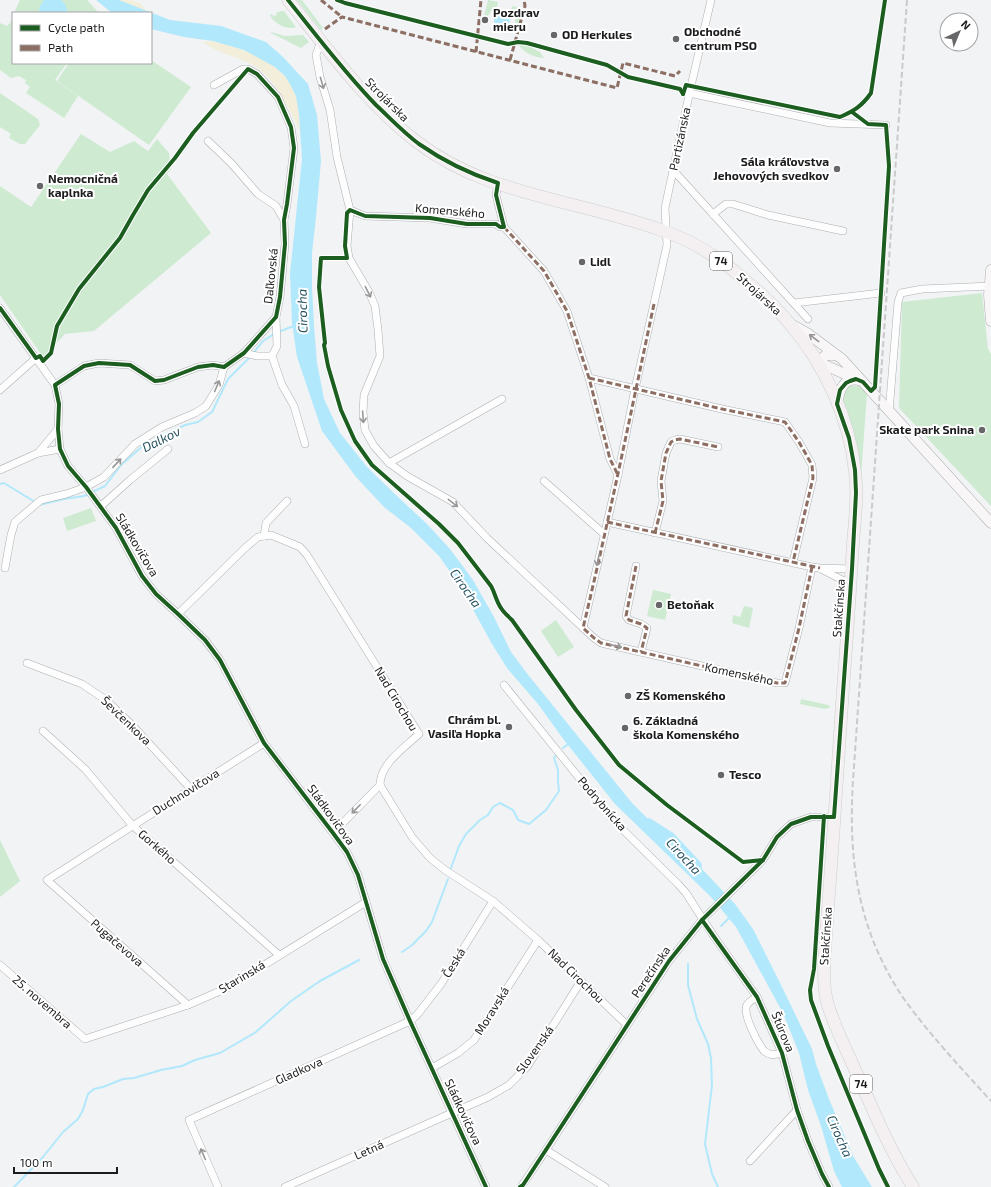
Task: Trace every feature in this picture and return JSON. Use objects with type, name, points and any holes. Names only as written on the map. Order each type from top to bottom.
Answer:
[{"type":"main road","name":"Strojárska","points":[[288,0],[364,92],[403,131],[419,143],[451,163],[488,180],[549,199],[642,223],[666,231],[702,249],[739,275],[770,301],[791,324],[818,362],[860,381]]},
{"type":"main road","points":[[991,270],[991,321]]},
{"type":"main road","name":"Strojárska","points":[[791,324],[807,333],[842,359],[860,381],[991,523]]},
{"type":"main road","points":[[818,362],[826,355],[836,355]]},
{"type":"main road","name":"Stakčínska","points":[[818,362],[828,380],[838,404],[849,438],[855,470],[856,509],[824,963],[825,989],[829,1010],[877,1120],[912,1187]]},
{"type":"main road","points":[[838,404],[840,390],[843,386],[846,383],[860,381]]},
{"type":"street","name":"Partizánska","points":[[666,231],[665,208],[711,0]]},
{"type":"street","name":"Komenského","points":[[321,41],[316,55],[320,77],[330,110],[336,157],[350,210],[347,246],[349,258],[369,292],[375,306],[380,356],[364,395],[363,412],[365,430],[374,446],[389,463],[407,476],[453,502],[487,538],[575,621],[602,643],[777,683],[785,683],[816,568]]},
{"type":"street","name":"Daľkovská","points":[[214,85],[243,69],[248,69],[257,74],[278,97],[291,127],[294,148],[284,220],[285,244],[280,297],[276,317],[245,354],[224,367]]},
{"type":"street","points":[[690,93],[830,123],[886,124]]},
{"type":"street","name":"Daľkovská","points":[[208,141],[231,163],[258,194],[276,206],[284,220]]},
{"type":"street","points":[[673,170],[808,319]]},
{"type":"street","name":"Komenského","points":[[498,183],[496,195],[504,227],[544,271],[567,311],[589,378],[610,458],[618,475]]},
{"type":"street","points":[[276,206],[287,204]]},
{"type":"street","points":[[713,214],[726,204],[733,204],[768,215],[842,231]]},
{"type":"street","name":"Komenského","points":[[350,210],[365,216],[430,218],[467,224],[496,224],[500,227],[504,227]]},
{"type":"street","points":[[583,628],[618,475],[635,389],[667,244],[666,231]]},
{"type":"street","points":[[890,412],[898,302],[901,293],[922,290],[990,286]]},
{"type":"street","points":[[794,303],[881,293]]},
{"type":"street","name":"Sládkovičova","points":[[0,308],[55,385],[60,404],[58,428],[60,449],[68,466],[101,506],[116,528],[142,576],[156,594],[204,640],[220,660],[264,743],[347,852],[358,875],[383,959],[486,1187]]},
{"type":"street","points":[[276,317],[277,346],[272,356],[282,385],[294,406],[305,444]]},
{"type":"street","points":[[245,354],[272,356]]},
{"type":"street","points":[[0,390],[36,358]]},
{"type":"street","points":[[5,568],[10,535],[15,522],[40,501],[89,490],[104,477],[135,444],[162,428],[195,413],[206,406],[218,385],[224,367],[213,365],[198,367],[164,380],[155,381],[130,365],[99,363],[84,366],[55,385]]},
{"type":"street","points":[[589,378],[785,422],[799,442],[812,465],[813,478],[792,562]]},
{"type":"street","points":[[389,463],[502,399]]},
{"type":"street","points":[[38,453],[58,428]]},
{"type":"street","points":[[655,533],[663,501],[661,481],[666,453],[671,442],[680,439],[718,447]]},
{"type":"street","points":[[0,470],[38,453],[60,449]]},
{"type":"street","points":[[101,506],[168,449]]},
{"type":"street","points":[[544,481],[604,534]]},
{"type":"street","points":[[178,614],[245,548],[258,537],[264,536],[266,523],[287,501]]},
{"type":"street","points":[[607,522],[816,568],[852,570]]},
{"type":"street","name":"Nad Cirochou","points":[[264,536],[271,535],[300,548],[307,555],[419,734],[390,761],[380,777],[380,785],[412,837],[430,858],[445,870],[492,901],[538,940],[627,1026]]},
{"type":"street","points":[[636,566],[626,616],[629,620],[648,628],[641,652]]},
{"type":"street","points":[[816,568],[850,584]]},
{"type":"street","points":[[575,621],[585,619]]},
{"type":"street","name":"Ševčenkova","points":[[26,663],[82,684],[106,700],[132,725],[191,789]]},
{"type":"street","name":"Podrybnícka","points":[[504,685],[614,821],[682,889],[705,917]]},
{"type":"street","name":"Gorkého","points":[[43,731],[85,769],[133,826],[278,955]]},
{"type":"street","name":"Duchnovičova","points":[[47,880],[264,743]]},
{"type":"street","points":[[333,833],[380,785]]},
{"type":"street","name":"Perečínska","points":[[521,1186],[669,961],[705,917],[763,860],[777,837],[791,824],[811,817],[834,817]]},
{"type":"street","name":"Pugačevova","points":[[47,880],[188,1005]]},
{"type":"street","name":"Česká","points":[[410,1021],[417,1015],[441,984],[492,901]]},
{"type":"street","name":"Starinská","points":[[85,1039],[188,1005],[227,988],[278,955],[366,902]]},
{"type":"street","name":"Štúrova","points":[[705,917],[757,997],[782,1052],[797,1110],[808,1141],[829,1187]]},
{"type":"street","name":"Moravská","points":[[432,1068],[458,1053],[474,1040],[538,940]]},
{"type":"street","name":"25. novembra","points":[[0,965],[85,1039]]},
{"type":"street","name":"Slovenská","points":[[452,1113],[488,1097],[509,1085],[527,1067],[581,981]]},
{"type":"street","points":[[757,997],[747,1004],[746,1010],[748,1019],[760,1045],[765,1052],[772,1055],[782,1052]]},
{"type":"street","name":"Gladkova","points":[[218,1187],[189,1120],[410,1021]]},
{"type":"street","points":[[750,1161],[797,1110]]},
{"type":"street","name":"Letná","points":[[285,1187],[452,1113]]},
{"type":"street","points":[[546,1150],[604,1187]]},
{"type":"green space","points":[[20,0],[87,0],[98,12],[14,12]]},
{"type":"green space","points":[[297,0],[302,0],[323,28],[321,30]]},
{"type":"green space","points":[[488,0],[498,2],[497,7],[491,11],[487,17],[484,16]]},
{"type":"green space","points":[[512,6],[522,8],[518,28],[514,27],[515,19],[511,11]]},
{"type":"green space","points":[[284,11],[296,27],[289,28],[281,26],[274,21],[270,15],[277,15],[276,13]]},
{"type":"green space","points":[[12,18],[12,64],[66,64],[55,80],[78,96],[64,118],[26,93],[30,87],[25,83],[26,80],[19,76],[11,78],[0,70],[0,23],[7,26]]},
{"type":"green space","points":[[271,32],[285,36],[303,35],[309,42],[301,48]]},
{"type":"green space","points":[[527,43],[529,46],[540,52],[544,58],[529,54],[518,44]]},
{"type":"green space","points":[[152,61],[191,87],[149,145],[57,81],[68,64],[152,64]]},
{"type":"green space","points":[[0,93],[38,119],[40,125],[25,144],[20,144],[9,138],[11,134],[0,127]]},
{"type":"green space","points":[[81,134],[110,152],[134,141],[148,151],[157,139],[169,153],[171,169],[167,174],[211,233],[94,331],[65,334],[43,357],[0,295],[0,186],[31,207]]},
{"type":"green space","points":[[982,293],[988,349],[991,354],[991,506],[899,408],[902,302]]},
{"type":"green space","points":[[850,386],[859,386],[867,393],[861,477],[843,399],[846,390]]},
{"type":"green space","points":[[91,508],[96,521],[67,531],[63,518]]},
{"type":"green space","name":"Betoňak","points":[[653,590],[671,594],[665,620],[647,616]]},
{"type":"green space","points":[[744,606],[753,608],[749,628],[732,623],[733,615],[740,617]]},
{"type":"green space","points":[[556,620],[574,647],[558,657],[541,631]]},
{"type":"green space","points":[[801,699],[831,707],[825,709],[800,704]]},
{"type":"green space","points":[[0,840],[20,881],[0,897]]},
{"type":"sand","points":[[119,0],[138,3],[144,7],[146,11]]},
{"type":"sand","points":[[213,41],[250,53],[274,66],[283,74],[291,85],[296,97],[300,131],[286,103],[275,85],[268,77],[251,64],[217,50],[203,42]]},
{"type":"water","points":[[44,0],[61,0],[65,4],[68,12],[40,12],[39,8]]},
{"type":"water","points":[[96,0],[119,0],[150,12],[111,12]]},
{"type":"water","points":[[502,12],[508,14],[510,20],[508,26],[502,28],[496,26],[494,20],[496,14]]},
{"type":"water","points":[[152,13],[170,20],[221,26],[266,42],[283,57],[308,84],[317,115],[321,161],[312,253],[312,287],[317,363],[324,399],[340,433],[367,467],[427,524],[450,549],[473,580],[494,617],[511,652],[632,803],[673,844],[703,870],[735,904],[753,929],[812,1049],[829,1099],[853,1156],[872,1187],[842,1187],[834,1171],[821,1126],[808,1090],[799,1053],[783,1013],[736,927],[711,897],[615,804],[564,740],[538,704],[507,668],[460,586],[439,556],[411,528],[384,507],[356,477],[322,431],[297,357],[292,323],[290,273],[302,159],[296,96],[285,76],[275,67],[244,50],[213,41],[184,37],[152,29]]},
{"type":"waterway","name":"Dalkov","points":[[278,332],[294,326]]},
{"type":"waterway","name":"Dalkov","points":[[254,352],[263,341],[274,334]]},
{"type":"waterway","name":"Dalkov","points":[[39,505],[84,496],[105,486],[121,465],[145,444],[185,425],[198,422],[212,412],[228,379],[251,356]]},
{"type":"waterway","name":"Dalkov","points":[[0,484],[4,483],[35,502]]},
{"type":"waterway","points":[[563,748],[568,744]]},
{"type":"waterway","points":[[451,868],[459,846],[466,834],[480,820],[488,815],[493,807],[500,803],[513,810],[518,820],[529,824],[546,810],[559,791],[558,770],[554,758],[557,754]]},
{"type":"waterway","name":"Cirocha","points":[[648,824],[670,838],[696,866]]},
{"type":"waterway","points":[[402,952],[411,946],[426,931],[432,922],[448,879]]},
{"type":"waterway","points":[[721,926],[730,917]]},
{"type":"waterway","points":[[14,1187],[43,1157],[63,1132],[78,1119],[83,1110],[88,1094],[94,1089],[123,1079],[134,1078],[161,1070],[182,1066],[195,1060],[220,1053],[256,1032],[291,1001],[320,981],[359,960]]},
{"type":"waterway","points":[[688,964],[688,985],[697,1019],[708,1044],[711,1058],[712,1085],[705,1144],[712,1174],[718,1187]]},
{"type":"railway","points":[[907,0],[853,781],[852,839],[859,894],[866,921],[876,948],[888,973],[904,999],[924,1025],[991,1101]]},
{"type":"marked path","points":[[321,0],[342,17]]},
{"type":"marked path","points":[[476,52],[481,0]]},
{"type":"marked path","points":[[510,60],[525,6],[524,0]]},
{"type":"marked path","points":[[325,29],[342,17],[617,88],[623,63],[675,76],[680,71]]},
{"type":"marked path","points":[[504,227],[544,271],[567,311],[589,378],[610,459],[618,475]]},
{"type":"marked path","points":[[654,304],[611,506],[583,628],[601,643],[777,683],[785,683],[812,567]]},
{"type":"marked path","points":[[589,378],[785,422],[799,442],[812,465],[813,478],[793,562]]},
{"type":"marked path","points":[[655,533],[663,501],[661,481],[666,453],[671,442],[680,439],[718,447]]},
{"type":"marked path","points":[[607,522],[820,568]]},
{"type":"marked path","points":[[636,566],[626,616],[629,620],[641,624],[647,628],[641,652]]},
{"type":"cycle path","points":[[288,0],[353,80],[376,105],[408,135],[419,144],[447,161],[467,171],[498,183],[496,195],[504,227],[500,227],[496,224],[467,224],[430,218],[365,216],[350,210],[347,213],[345,246],[347,258],[321,258],[319,287],[324,345],[328,366],[341,410],[355,441],[372,465],[439,524],[458,543],[491,586],[502,610],[512,620],[576,710],[619,765],[667,805],[743,862],[763,860]]},
{"type":"cycle path","points":[[337,0],[508,44],[518,42],[527,43],[607,65],[628,77],[680,89],[683,94]]},
{"type":"cycle path","points":[[683,94],[686,85],[840,117],[845,115],[861,105],[871,93],[885,0]]},
{"type":"cycle path","points":[[0,308],[36,358],[40,356],[43,361],[51,353],[57,326],[79,289],[120,238],[148,190],[175,158],[193,133],[248,69],[257,74],[278,97],[291,127],[294,148],[284,220],[285,244],[280,297],[276,317],[244,353],[224,367],[213,365],[198,367],[164,380],[155,381],[130,365],[99,363],[84,366],[55,385],[59,404],[58,429],[60,449],[68,466],[86,487],[116,528],[142,576],[156,594],[205,640],[220,660],[264,743],[347,852],[358,875],[383,959],[486,1187]]},
{"type":"cycle path","points":[[520,1187],[523,1185],[669,961],[702,920],[763,860],[777,837],[791,824],[811,817],[834,817],[856,493],[855,470],[849,438],[837,404],[840,390],[850,381],[856,379],[863,382],[871,391],[875,387],[889,166],[886,125],[868,124],[852,112]]},
{"type":"cycle path","points":[[824,816],[814,969],[810,990],[811,1000],[828,1046],[879,1169],[888,1187]]},
{"type":"cycle path","points":[[702,920],[757,997],[782,1053],[797,1110],[808,1141],[829,1187]]},
{"type":"place","name":"Pozdrav mieru","points":[[485,20]]},
{"type":"place","name":"OD Herkules","points":[[554,35]]},
{"type":"place","name":"Obchodné centrum PSO","points":[[676,39]]},
{"type":"place","name":"Sála kráľovstva Jehovových svedkov","points":[[837,169]]},
{"type":"place","name":"Nemocničná kaplnka","points":[[40,186]]},
{"type":"place","name":"Lidl","points":[[582,262]]},
{"type":"place","name":"Skate park Snina","points":[[982,430]]},
{"type":"place","name":"Betoňak","points":[[659,605]]},
{"type":"place","name":"ZŠ Komenského","points":[[628,696]]},
{"type":"place","name":"Chrám bl. Vasiľa Hopka","points":[[509,727]]},
{"type":"place","name":"6. Základná škola Komenského","points":[[625,728]]},
{"type":"place","name":"Tesco","points":[[721,775]]}]
